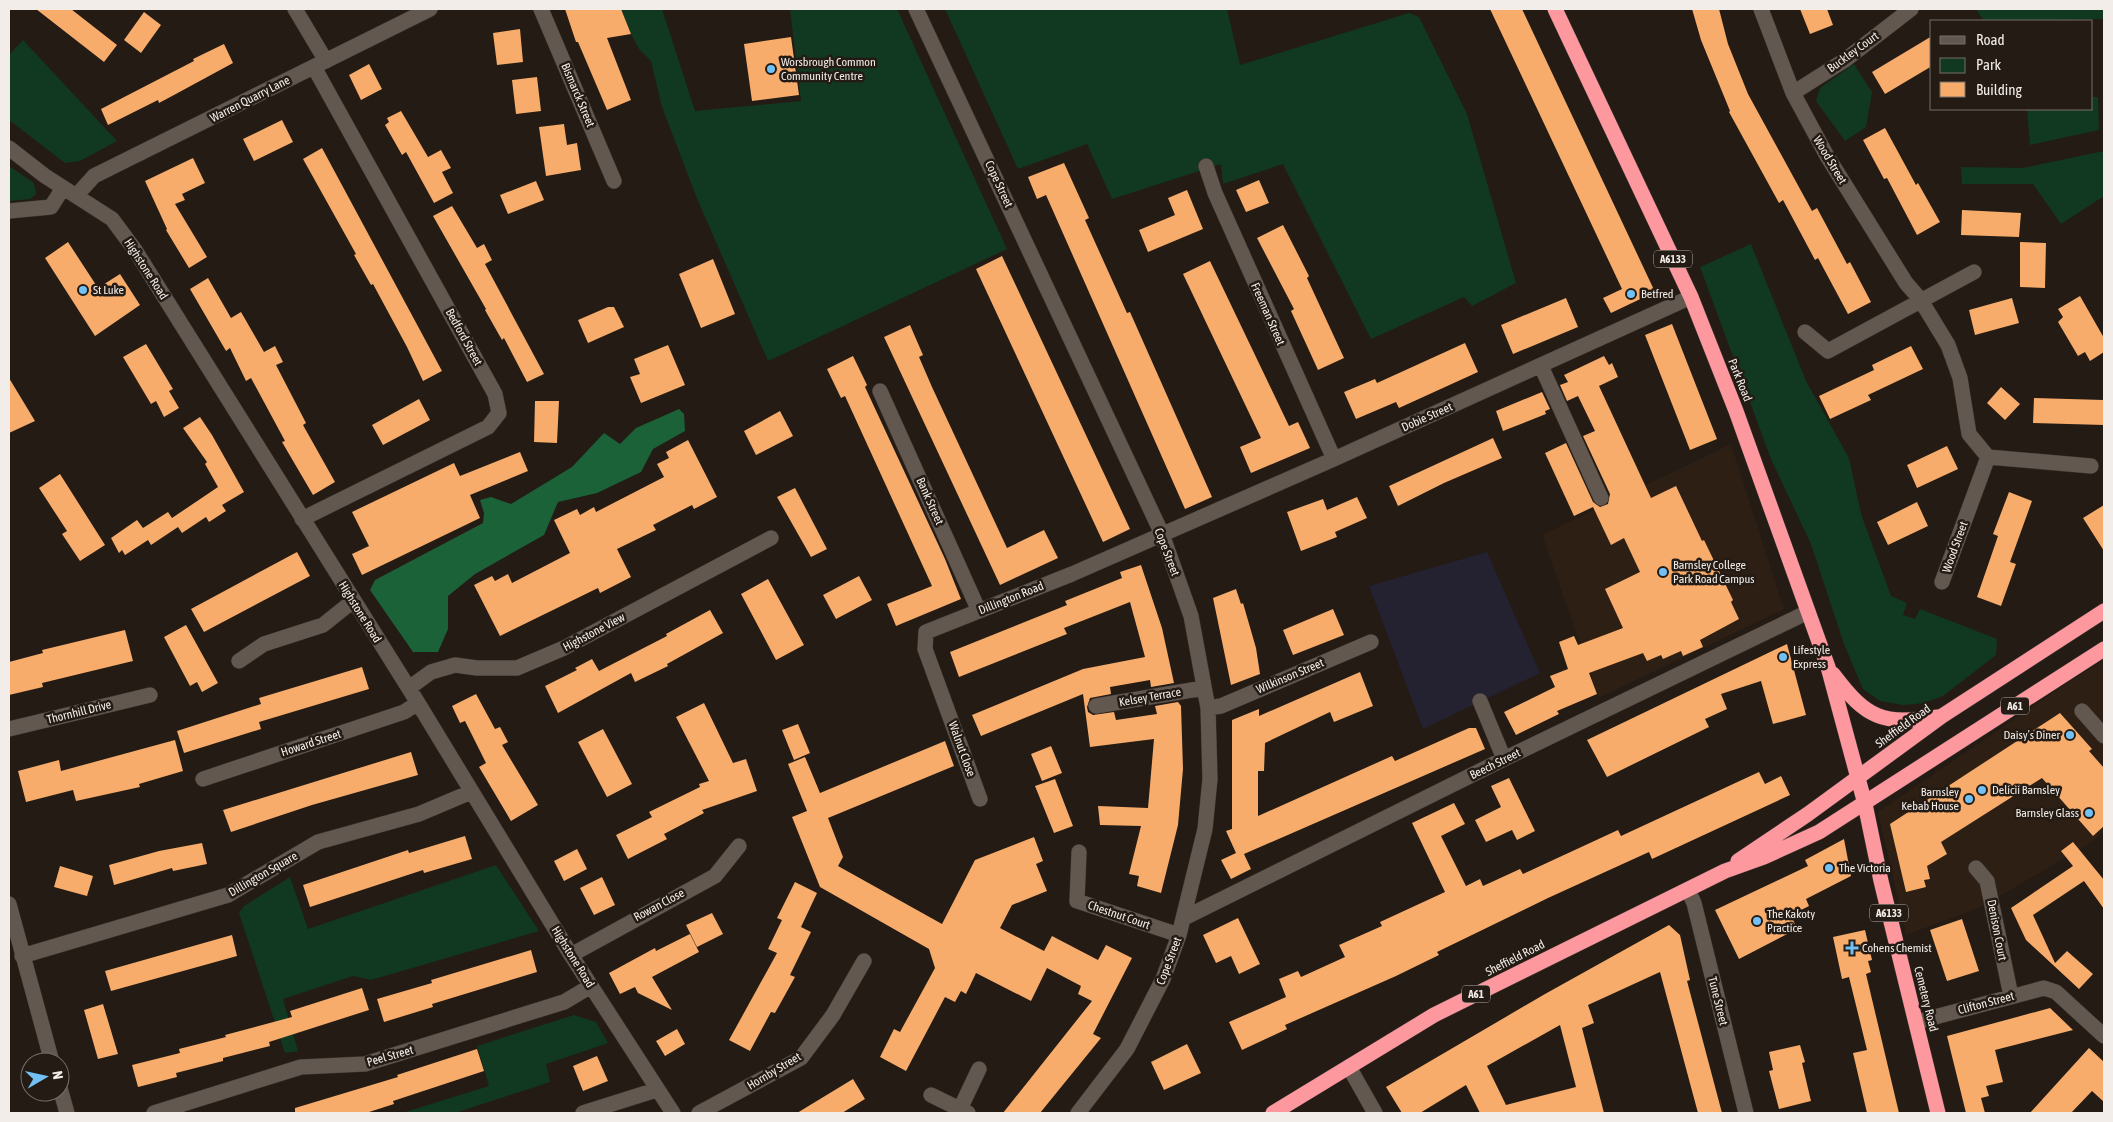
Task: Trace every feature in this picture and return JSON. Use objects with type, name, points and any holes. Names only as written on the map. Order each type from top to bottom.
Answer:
[{"type":"highway","name":"Park Road","points":[[1555,9],[1691,297],[1739,419],[1828,667],[1858,778]]},
{"type":"highway","name":"Sheffield Road","points":[[1725,871],[1858,778],[1942,716],[2104,611]]},
{"type":"highway","name":"Sheffield Road","points":[[1273,1113],[1434,1015],[1725,871],[1764,857],[1819,832],[2104,649]]},
{"type":"highway","name":"A6133","points":[[1828,667],[1851,698],[1880,718],[1916,720],[1942,716]]},
{"type":"highway","name":"A6133","points":[[1858,778],[1865,804]]},
{"type":"highway","name":"Cemetery Road","points":[[1865,804],[1881,881],[1938,1113]]},
{"type":"street","name":"Bedford Street","points":[[295,9],[320,64],[495,394],[498,413],[488,427],[302,519]]},
{"type":"street","name":"Warren Quarry Lane","points":[[9,211],[51,207],[69,192],[94,176],[430,9]]},
{"type":"street","name":"Bismarck Street","points":[[541,9],[614,181]]},
{"type":"street","name":"Cope Street","points":[[916,9],[1162,534],[1191,616],[1208,708],[1210,779],[1205,829],[1179,935],[1163,979],[1127,1049],[1078,1113]]},
{"type":"street","name":"Wood Street","points":[[1761,9],[1792,93],[1827,156],[1906,283],[1920,299],[1948,345],[1960,378],[1965,400],[1968,434],[1988,456],[1942,582]]},
{"type":"street","name":"Buckley Court","points":[[1792,93],[1845,60],[1911,9]]},
{"type":"street","name":"Highstone Road","points":[[9,148],[69,192],[112,219],[135,250],[418,702],[571,955],[656,1090],[673,1113]]},
{"type":"street","name":"Freeman Street","points":[[1206,166],[1215,193],[1334,459]]},
{"type":"street","points":[[1805,332],[1828,351],[1920,299],[1974,272]]},
{"type":"street","name":"Dobie Street","points":[[1162,534],[1334,459],[1691,297]]},
{"type":"street","points":[[1541,366],[1601,498]]},
{"type":"street","name":"Bank Street","points":[[880,391],[979,611]]},
{"type":"street","points":[[1988,456],[2091,466]]},
{"type":"street","name":"Dillington Road","points":[[944,699],[925,649],[926,632],[1072,574],[1162,534]]},
{"type":"street","name":"Highstone View","points":[[408,688],[431,672],[455,665],[477,668],[517,668],[564,648],[772,538]]},
{"type":"street","points":[[239,661],[264,644],[323,625],[353,601]]},
{"type":"street","name":"Beech Street","points":[[1184,918],[1504,759],[1808,612]]},
{"type":"street","name":"Wilkinson Street","points":[[1208,708],[1221,706],[1371,642]]},
{"type":"street","name":"Kelsey Terrace","points":[[1096,706],[1204,688]]},
{"type":"street","name":"Thornhill Drive","points":[[9,729],[150,696]]},
{"type":"street","name":"Walnut Close","points":[[944,699],[980,799]]},
{"type":"street","points":[[1480,701],[1504,759]]},
{"type":"street","name":"Howard Street","points":[[203,779],[404,712],[418,702]]},
{"type":"street","points":[[2082,711],[2104,736]]},
{"type":"street","name":"Dillington Square","points":[[22,956],[228,894],[318,842],[419,814],[471,792]]},
{"type":"street","name":"Rowan Close","points":[[571,955],[715,876],[739,846]]},
{"type":"street","name":"Chestnut Court","points":[[1079,852],[1077,901],[1179,935]]},
{"type":"street","name":"Denison Court","points":[[1976,868],[1987,881],[2011,996]]},
{"type":"street","name":"Tune Street","points":[[1688,890],[1694,904],[1746,1113]]},
{"type":"street","points":[[9,904],[49,1052]]},
{"type":"street","name":"Hornby Street","points":[[699,1113],[801,1058],[833,1015],[864,961]]},
{"type":"street","name":"Peel Street","points":[[154,1113],[301,1066],[364,1064],[564,1002],[591,986]]},
{"type":"street","name":"Clifton Street","points":[[1916,1022],[2044,988],[2056,992],[2104,1036]]},
{"type":"street","points":[[1349,1067],[1375,1113]]},
{"type":"street","points":[[932,1095],[964,1111],[979,1069]]},
{"type":"street","points":[[584,1113],[656,1090]]},
{"type":"shaded area","name":"Barnsley College Park Road Campus","points":[[1731,444],[1784,609],[1599,698],[1542,535]]},
{"type":"shaded area","points":[[1487,552],[1540,673],[1423,729],[1369,586]]},
{"type":"shaded area","points":[[2104,660],[2104,833],[2089,844],[1979,908],[1906,935],[1878,812]]},
{"type":"green space","points":[[621,9],[662,9],[695,111],[801,101],[790,9],[897,9],[1007,249],[768,361],[698,201],[662,107],[651,61],[639,49]]},
{"type":"green space","points":[[945,9],[1227,9],[1240,65],[1409,13],[1419,17],[1467,114],[1516,283],[1472,306],[1464,297],[1371,339],[1283,164],[1223,184],[1221,164],[1112,199],[1087,144],[1018,169]]},
{"type":"green space","points":[[1976,9],[2104,9],[2104,19],[1983,20]]},
{"type":"green space","points":[[23,40],[117,141],[80,161],[65,163],[9,120],[9,55]]},
{"type":"green space","points":[[1854,64],[1872,92],[1866,127],[1845,141],[1816,101],[1820,88]]},
{"type":"green space","points":[[2093,97],[2098,97],[2099,130],[2030,145],[2027,110],[2093,110]]},
{"type":"green space","points":[[2104,151],[2104,196],[2061,224],[2033,184],[1962,184],[1961,167],[2023,168]]},
{"type":"green space","points":[[9,166],[34,183],[36,194],[30,199],[9,201]]},
{"type":"green space","points":[[1751,244],[1806,381],[1849,458],[1861,514],[1891,596],[1907,603],[1903,615],[1915,619],[1920,609],[1997,639],[1996,655],[1943,696],[1924,703],[1903,705],[1880,701],[1863,689],[1844,644],[1811,544],[1771,459],[1700,267]]},
{"type":"green space","points":[[679,409],[684,414],[685,431],[653,449],[641,472],[597,493],[558,502],[544,535],[475,574],[448,596],[448,629],[438,652],[413,652],[370,590],[375,580],[483,523],[484,513],[480,500],[491,497],[511,504],[572,467],[604,433],[620,444],[636,428]]},
{"type":"green space","points":[[496,865],[539,931],[371,980],[353,976],[283,999],[298,1051],[285,1053],[239,913],[244,906],[290,877],[308,929]]},
{"type":"green space","points":[[574,1015],[596,1022],[608,1043],[546,1064],[550,1082],[455,1113],[402,1113],[489,1086],[477,1046]]},
{"type":"building","points":[[36,9],[71,9],[117,45],[104,62]]},
{"type":"building","points":[[565,9],[621,9],[631,34],[607,38],[631,100],[607,110],[578,42],[576,42]]},
{"type":"building","points":[[1490,9],[1522,9],[1655,292],[1611,313],[1603,298],[1622,289]]},
{"type":"building","points":[[1692,9],[1719,9],[1728,44],[1748,94],[1812,211],[1817,208],[1847,264],[1850,262],[1871,302],[1848,314],[1818,258],[1815,260],[1783,200],[1779,203],[1729,112],[1701,40]]},
{"type":"building","points":[[1800,9],[1827,9],[1833,25],[1810,34]]},
{"type":"building","points":[[144,12],[161,25],[141,53],[124,40]]},
{"type":"building","points":[[520,29],[523,62],[497,65],[493,33]]},
{"type":"building","name":"Worsbrough Common Community Centre","points":[[791,37],[799,95],[752,101],[744,44]]},
{"type":"building","points":[[1930,37],[1930,67],[1885,94],[1872,72]]},
{"type":"building","points":[[224,44],[233,63],[159,103],[158,100],[108,125],[101,109]]},
{"type":"building","points":[[369,64],[382,89],[361,100],[349,75]]},
{"type":"building","points":[[537,77],[541,111],[516,114],[512,80]]},
{"type":"building","points":[[401,111],[428,157],[441,150],[451,168],[442,172],[453,193],[434,203],[406,152],[402,155],[385,125],[389,122],[387,118]]},
{"type":"building","points":[[282,120],[293,142],[254,161],[243,139]]},
{"type":"building","points":[[564,124],[567,145],[577,143],[581,170],[546,176],[539,127]]},
{"type":"building","points":[[1885,128],[1916,185],[1918,183],[1940,222],[1917,235],[1887,178],[1884,179],[1863,140]]},
{"type":"building","points":[[322,148],[442,371],[423,381],[373,284],[371,285],[354,255],[356,254],[303,159]]},
{"type":"building","points":[[193,158],[205,183],[182,194],[185,200],[175,204],[207,257],[189,268],[166,230],[145,181]]},
{"type":"building","points":[[1064,163],[1089,218],[1085,220],[1127,313],[1130,312],[1212,497],[1185,509],[1046,195],[1037,199],[1028,177]]},
{"type":"building","points":[[1259,180],[1269,203],[1246,212],[1236,190]]},
{"type":"building","points":[[536,181],[544,200],[508,214],[500,195]]},
{"type":"building","points":[[1187,190],[1203,229],[1148,252],[1139,230],[1175,215],[1168,198]]},
{"type":"building","points":[[452,206],[477,248],[484,244],[492,260],[485,264],[544,374],[527,382],[504,338],[502,340],[433,216]]},
{"type":"building","points":[[1962,210],[2021,213],[2019,237],[1961,235]]},
{"type":"building","points":[[1283,225],[1309,276],[1307,278],[1344,358],[1318,370],[1291,311],[1294,309],[1257,238]]},
{"type":"building","name":"St Luke","points":[[68,242],[98,288],[120,274],[140,305],[95,336],[45,258]]},
{"type":"building","points":[[2020,242],[2046,243],[2045,288],[2020,287]]},
{"type":"building","points":[[1002,256],[1130,529],[1103,542],[976,269]]},
{"type":"building","points":[[713,259],[735,314],[701,328],[679,274]]},
{"type":"building","points":[[1210,261],[1289,426],[1298,422],[1310,448],[1251,473],[1240,447],[1261,438],[1183,274]]},
{"type":"building","points":[[208,278],[231,318],[241,312],[264,352],[275,346],[283,362],[276,365],[306,423],[303,425],[335,482],[313,495],[282,442],[285,441],[251,378],[246,381],[230,348],[226,351],[190,289]]},
{"type":"building","points":[[2080,296],[2104,338],[2104,352],[2090,361],[2085,352],[2078,356],[2058,322],[2063,317],[2058,309]]},
{"type":"building","points":[[1566,298],[1578,327],[1513,354],[1501,325]]},
{"type":"building","points":[[2012,298],[2019,323],[1975,335],[1969,310]]},
{"type":"building","points":[[608,307],[614,307],[624,327],[588,343],[578,320]]},
{"type":"building","points":[[1672,324],[1717,439],[1690,450],[1645,335]]},
{"type":"building","points":[[910,325],[923,355],[919,357],[932,387],[1007,548],[1044,530],[1058,558],[1000,585],[884,337]]},
{"type":"building","points":[[1465,343],[1478,372],[1399,408],[1396,402],[1356,419],[1344,392],[1375,379],[1377,383]]},
{"type":"building","points":[[146,344],[173,389],[169,391],[179,408],[164,417],[156,401],[151,404],[123,357]]},
{"type":"building","points":[[668,345],[685,385],[641,403],[630,377],[640,374],[634,359]]},
{"type":"building","points":[[1911,346],[1923,369],[1868,395],[1871,400],[1830,419],[1819,396],[1874,370],[1872,365]]},
{"type":"building","points":[[853,356],[867,385],[865,387],[945,559],[961,599],[896,626],[887,604],[932,586],[845,396],[841,398],[827,369]]},
{"type":"building","points":[[1604,356],[1609,365],[1612,363],[1618,377],[1599,386],[1651,498],[1676,486],[1733,600],[1731,602],[1739,619],[1700,640],[1703,647],[1683,656],[1681,651],[1663,659],[1661,655],[1647,661],[1643,653],[1589,673],[1597,694],[1557,711],[1559,714],[1516,735],[1504,712],[1555,687],[1550,676],[1568,669],[1559,642],[1574,636],[1578,645],[1623,628],[1605,589],[1640,572],[1624,538],[1611,545],[1593,507],[1574,516],[1545,453],[1566,443],[1593,502],[1600,507],[1608,504],[1610,494],[1583,436],[1595,431],[1578,396],[1567,401],[1560,385],[1568,382],[1564,375]]},
{"type":"building","points":[[9,378],[35,421],[9,433]]},
{"type":"building","points":[[2001,387],[2020,404],[2005,420],[1987,403]]},
{"type":"building","points":[[1542,392],[1550,409],[1545,411],[1546,414],[1503,431],[1496,411]]},
{"type":"building","points":[[2034,398],[2104,400],[2104,425],[2033,423]]},
{"type":"building","points":[[419,399],[430,420],[383,445],[372,425]]},
{"type":"building","points":[[535,401],[559,401],[557,443],[534,442]]},
{"type":"building","points":[[780,411],[793,436],[756,455],[744,431]]},
{"type":"building","points":[[200,417],[244,492],[222,505],[226,511],[209,522],[206,517],[182,533],[178,527],[151,545],[148,540],[125,555],[122,550],[119,553],[111,538],[137,520],[143,528],[168,512],[172,518],[218,487],[205,464],[207,462],[183,428]]},
{"type":"building","points":[[1493,438],[1502,458],[1444,483],[1398,506],[1389,486]]},
{"type":"building","points":[[688,440],[717,497],[694,509],[692,505],[653,525],[656,530],[617,549],[631,577],[600,593],[598,588],[500,636],[474,585],[492,576],[495,581],[508,574],[512,583],[570,553],[554,520],[577,509],[580,515],[594,507],[596,512],[664,477],[657,464],[669,458],[666,452]]},
{"type":"building","points":[[1947,446],[1958,469],[1917,488],[1907,465]]},
{"type":"building","points":[[520,452],[528,471],[470,495],[480,518],[362,575],[352,554],[369,546],[352,512],[454,463],[460,476]]},
{"type":"building","points":[[60,474],[105,545],[80,561],[62,534],[67,531],[39,488]]},
{"type":"building","points":[[795,488],[827,549],[811,557],[777,497]]},
{"type":"building","points":[[2009,492],[2032,501],[2010,562],[2016,564],[2001,606],[1977,597],[1998,536],[1993,534]]},
{"type":"building","points":[[1357,497],[1367,518],[1335,532],[1337,537],[1301,551],[1287,512],[1323,499],[1327,510]]},
{"type":"building","points":[[1917,502],[1928,526],[1888,545],[1877,522]]},
{"type":"building","points":[[2104,505],[2104,551],[2083,518]]},
{"type":"building","points":[[297,552],[310,576],[204,632],[191,609]]},
{"type":"building","points":[[1141,565],[1162,628],[1174,683],[1151,687],[1150,680],[1110,687],[1111,694],[1090,698],[1087,707],[1088,712],[1093,715],[1114,712],[1116,720],[1157,714],[1155,706],[1178,702],[1181,706],[1183,769],[1178,825],[1161,893],[1137,886],[1139,876],[1129,874],[1141,826],[1100,825],[1098,806],[1148,808],[1154,739],[1090,747],[1083,694],[981,736],[972,715],[1083,669],[1145,657],[1130,602],[1064,628],[1067,634],[959,677],[950,652],[1067,605],[1065,601],[1122,578],[1120,572]]},
{"type":"building","points":[[859,576],[872,600],[836,619],[823,595]]},
{"type":"building","points":[[768,579],[804,645],[776,660],[741,594]]},
{"type":"building","points":[[1236,589],[1241,604],[1243,603],[1256,648],[1260,674],[1231,685],[1213,598]]},
{"type":"building","points":[[1333,609],[1344,635],[1293,655],[1283,630]]},
{"type":"building","points":[[710,610],[723,633],[667,664],[668,666],[635,682],[631,673],[558,713],[545,686],[577,670],[575,668],[592,659],[599,671],[667,636],[666,634]]},
{"type":"building","points":[[186,625],[218,683],[202,692],[197,682],[190,686],[164,637]]},
{"type":"building","points":[[125,630],[133,661],[42,683],[43,687],[9,695],[9,662],[43,653],[42,650]]},
{"type":"building","points":[[1787,644],[1806,715],[1773,724],[1761,681],[1721,694],[1727,709],[1705,719],[1709,727],[1607,777],[1587,740]]},
{"type":"building","points":[[362,667],[369,689],[259,722],[261,729],[184,753],[177,731],[261,704],[259,698]]},
{"type":"building","points":[[1360,672],[1373,706],[1334,722],[1330,712],[1265,743],[1264,771],[1258,771],[1258,816],[1392,756],[1395,761],[1469,728],[1476,728],[1485,749],[1244,854],[1251,869],[1231,879],[1221,860],[1236,853],[1226,831],[1232,829],[1232,720],[1259,709],[1259,716]]},
{"type":"building","points":[[476,694],[495,729],[500,727],[508,742],[502,745],[538,805],[511,821],[479,767],[486,763],[465,721],[460,723],[452,706]]},
{"type":"building","points":[[704,703],[733,763],[746,759],[757,791],[702,810],[704,813],[664,834],[667,839],[628,859],[616,835],[652,817],[649,812],[700,787],[699,784],[709,781],[676,717]]},
{"type":"building","points":[[2060,713],[2092,749],[2089,751],[2104,768],[2104,826],[2093,836],[2042,778],[1941,842],[1947,854],[1927,866],[1930,879],[1924,880],[1926,887],[1906,892],[1890,824]]},
{"type":"building","points":[[798,724],[810,753],[794,760],[782,730]]},
{"type":"building","points":[[603,729],[632,784],[607,797],[578,742]]},
{"type":"building","points":[[175,740],[183,771],[139,784],[140,787],[76,801],[73,790],[26,802],[18,771],[59,760],[61,771]]},
{"type":"building","points":[[945,741],[954,766],[828,818],[843,857],[838,866],[942,924],[975,860],[1034,837],[1043,861],[1036,864],[1047,891],[1012,905],[1000,928],[1044,951],[1052,936],[1098,960],[1106,945],[1132,958],[1093,1034],[1101,1038],[1040,1113],[1003,1113],[1092,1001],[1078,994],[1081,986],[1047,968],[1031,1001],[976,973],[966,994],[961,991],[955,1002],[945,997],[906,1071],[880,1057],[894,1029],[900,1032],[935,968],[929,949],[820,887],[792,817],[807,811],[788,764],[805,757],[820,793]]},
{"type":"building","points":[[1051,746],[1062,773],[1042,781],[1031,754]]},
{"type":"building","points":[[411,752],[418,775],[312,805],[231,832],[223,810]]},
{"type":"building","points":[[1759,772],[1765,784],[1781,776],[1790,795],[1652,859],[1649,852],[1548,898],[1437,952],[1439,955],[1396,976],[1285,1025],[1287,1029],[1242,1050],[1229,1022],[1286,997],[1279,979],[1298,971],[1301,977],[1345,957],[1339,945],[1382,926],[1380,922],[1445,892],[1412,823],[1454,803],[1465,824],[1441,836],[1466,886],[1480,879],[1483,886],[1520,869],[1523,874],[1618,830],[1621,836]]},
{"type":"building","points":[[1509,778],[1535,831],[1517,840],[1512,830],[1486,842],[1475,820],[1501,807],[1491,786]]},
{"type":"building","points":[[1055,779],[1073,826],[1054,833],[1035,786]]},
{"type":"building","points":[[465,836],[472,859],[424,873],[423,870],[310,907],[303,885],[408,850],[409,853]]},
{"type":"building","name":"The Kakoty Practice","points":[[1844,839],[1851,876],[1806,899],[1809,906],[1791,915],[1797,929],[1739,959],[1715,910],[1808,866],[1805,860]]},
{"type":"building","points":[[2073,842],[2104,880],[2104,909],[2084,881],[2033,915],[2055,963],[2067,951],[2093,974],[2079,989],[2026,940],[2011,908],[2073,866],[2061,851]]},
{"type":"building","points":[[202,843],[207,864],[173,871],[172,868],[114,885],[109,865],[159,851]]},
{"type":"building","points":[[577,849],[587,869],[564,881],[554,861]]},
{"type":"building","points":[[60,866],[93,876],[87,896],[54,887]]},
{"type":"building","points":[[602,877],[615,905],[594,915],[580,888]]},
{"type":"building","points":[[795,882],[817,893],[801,927],[811,932],[790,975],[795,977],[775,1013],[771,1012],[750,1051],[729,1040],[777,953],[768,949],[782,920],[777,918]]},
{"type":"building","points":[[712,913],[723,934],[697,947],[686,925]]},
{"type":"building","points":[[1238,918],[1260,964],[1239,974],[1231,956],[1216,963],[1203,935]]},
{"type":"building","points":[[1962,919],[1979,971],[1947,981],[1930,930]]},
{"type":"building","points":[[1669,925],[1680,935],[1690,980],[1687,981],[1722,1113],[1698,1113],[1660,972],[1588,1005],[1594,1023],[1582,1028],[1604,1113],[1480,1113],[1466,1085],[1420,1113],[1402,1113],[1386,1087],[1545,994]],"holes":[[[1560,1025],[1576,1087],[1506,1105],[1487,1066]]]},
{"type":"building","points":[[1865,930],[1872,960],[1868,961],[1871,972],[1866,974],[1899,1113],[1867,1113],[1853,1053],[1867,1050],[1849,977],[1842,979],[1833,937]]},
{"type":"building","points":[[690,934],[699,952],[652,977],[672,1010],[638,993],[635,987],[620,994],[609,973],[655,948],[656,951]]},
{"type":"building","points":[[232,935],[237,956],[111,991],[105,971]]},
{"type":"building","points":[[531,950],[537,972],[432,1004],[433,1007],[384,1022],[377,999],[432,983],[431,980]]},
{"type":"building","points":[[362,988],[369,1010],[269,1042],[270,1046],[176,1073],[177,1077],[138,1087],[132,1065],[180,1053],[179,1049],[292,1017],[290,1011]]},
{"type":"building","points":[[103,1004],[118,1054],[98,1059],[84,1010]]},
{"type":"building","points":[[2050,1008],[2073,1030],[1995,1050],[2003,1082],[1986,1086],[1989,1096],[1981,1098],[1985,1113],[1966,1113],[1947,1036]]},
{"type":"building","points":[[677,1029],[685,1044],[665,1056],[656,1041]]},
{"type":"building","points":[[1187,1044],[1201,1073],[1164,1090],[1151,1062]]},
{"type":"building","points":[[1800,1045],[1805,1062],[1802,1063],[1811,1101],[1779,1109],[1769,1071],[1773,1070],[1769,1052]]},
{"type":"building","points":[[2089,1048],[2104,1062],[2104,1102],[2092,1091],[2071,1113],[2030,1113]]},
{"type":"building","points":[[477,1049],[484,1071],[393,1101],[394,1104],[366,1113],[295,1113],[295,1108],[398,1077],[397,1075]]},
{"type":"building","points":[[597,1056],[608,1081],[583,1091],[573,1066]]},
{"type":"building","points":[[853,1079],[865,1099],[842,1113],[797,1113]]},
{"type":"place","name":"Worsbrough Common Community Centre","points":[[771,69]]},
{"type":"place","name":"St Luke","points":[[83,290]]},
{"type":"place","name":"Betfred","points":[[1631,294]]},
{"type":"place","name":"Barnsley College Park Road Campus","points":[[1663,572]]},
{"type":"place","name":"Lifestyle Express","points":[[1783,657]]},
{"type":"place","name":"Daisy’s Diner","points":[[2070,735]]},
{"type":"place","name":"Delicii Barnsley","points":[[1982,790]]},
{"type":"place","name":"Barnsley Kebab House","points":[[1969,799]]},
{"type":"place","name":"Barnsley Glass","points":[[2089,813]]},
{"type":"place","name":"The Victoria","points":[[1829,868]]},
{"type":"place","name":"The Kakoty Practice","points":[[1757,921]]},
{"type":"place","name":"Cohens Chemist","points":[[1852,948]]}]
